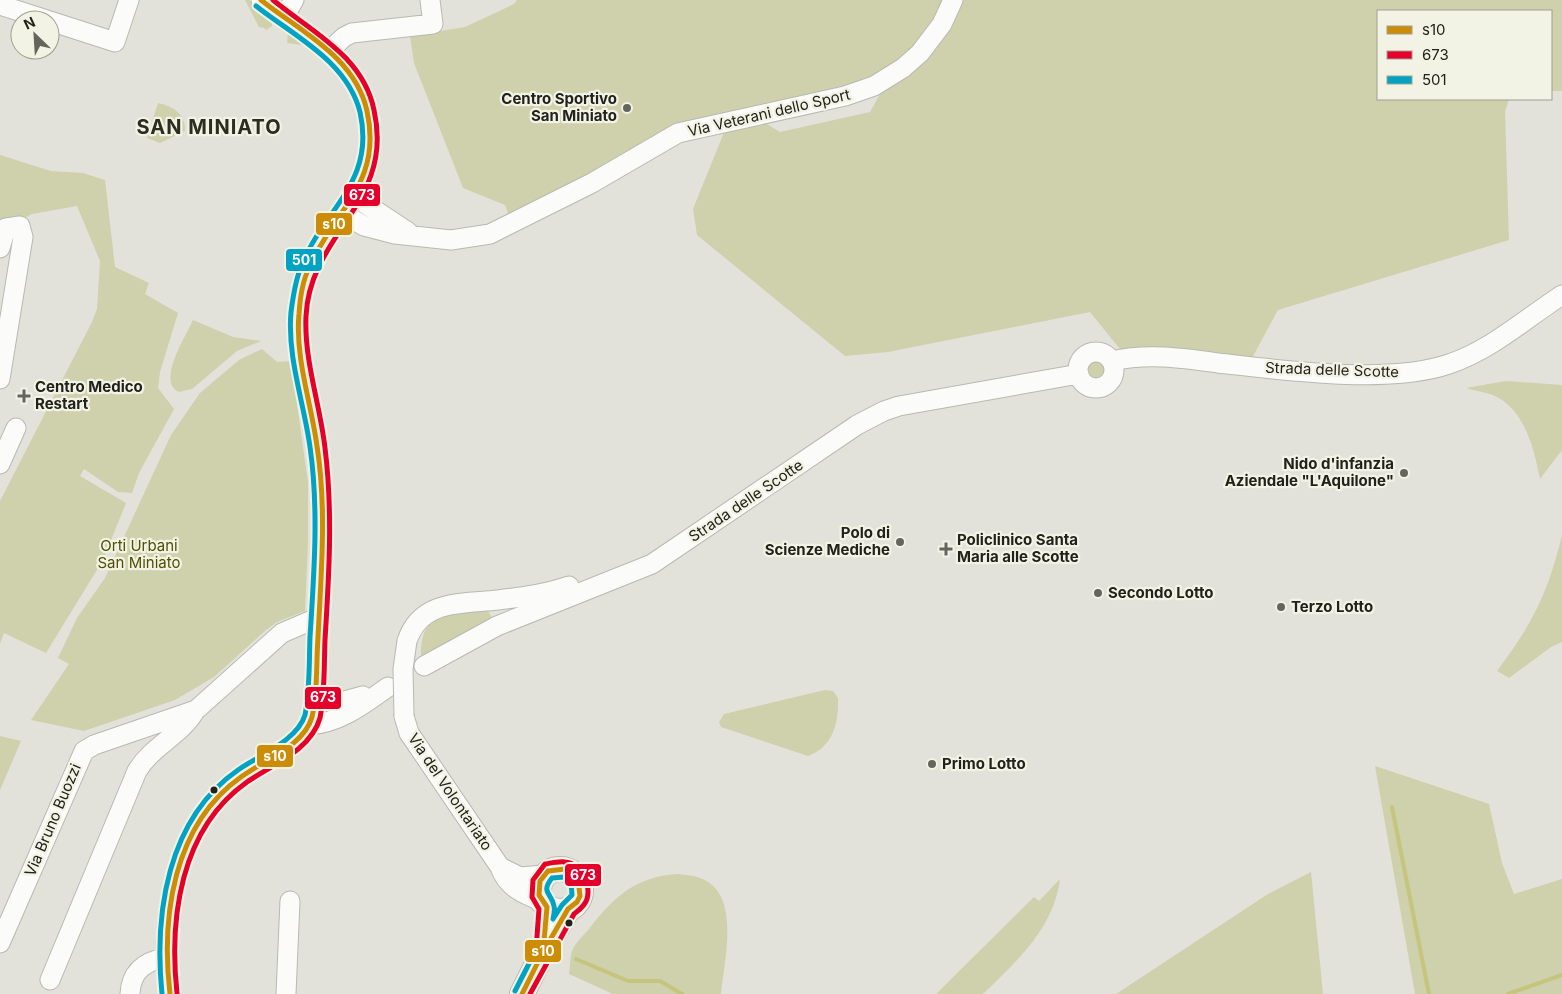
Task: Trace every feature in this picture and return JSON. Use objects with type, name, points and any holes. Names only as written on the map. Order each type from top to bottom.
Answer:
[{"type":"main road","points":[[522,994],[543,952],[552,906],[538,888],[544,875],[559,868],[570,871],[580,883],[580,896],[573,906],[552,906]]},
{"type":"street","points":[[60,24],[116,42],[129,0]]},
{"type":"street","points":[[170,994],[167,957],[168,918],[173,886],[181,859],[197,826],[211,805],[234,782],[295,740],[310,724],[315,700],[317,618],[322,540],[321,476],[318,449],[301,364],[299,309],[302,286],[311,263],[355,197],[364,177],[370,154],[369,117],[357,83],[343,62],[330,50],[261,0]]},
{"type":"street","points":[[284,17],[294,0]]},
{"type":"street","points":[[330,50],[344,36],[352,33],[433,24],[430,0]]},
{"type":"street","name":"Via Veterani dello Sport","points":[[344,214],[364,226],[379,231],[451,240],[490,234],[517,223],[592,183],[678,133],[868,89],[892,76],[920,53],[942,24],[953,0]]},
{"type":"street","points":[[0,5],[16,10]]},
{"type":"street","name":"Via Veterani dello Sport","points":[[355,197],[395,225],[419,236]]},
{"type":"street","points":[[0,248],[6,228],[20,226],[23,237],[0,379]]},
{"type":"street","name":"Strada delle Scotte","points":[[424,666],[515,619],[621,578],[665,556],[857,425],[884,411],[908,404],[1079,374],[1080,363],[1083,358],[1093,352],[1104,354],[1112,361],[1152,356],[1314,372],[1386,374],[1425,370],[1448,365],[1484,348],[1562,295]]},
{"type":"street","points":[[1079,374],[1088,386],[1103,387],[1113,376],[1112,361]]},
{"type":"street","points":[[0,464],[16,428]]},
{"type":"street","name":"Via del Volontariato","points":[[552,906],[514,888],[504,877],[500,867],[413,738],[404,716],[403,668],[407,640],[415,624],[428,612],[439,607],[462,602],[495,600],[551,592],[604,576],[621,578]]},
{"type":"street","points":[[495,600],[516,610],[515,619]]},
{"type":"street","name":"Via Bruno Buozzi","points":[[50,980],[137,771],[146,758],[190,719],[196,710],[282,633],[317,618]]},
{"type":"street","points":[[310,724],[328,722],[347,714],[388,687],[341,702],[315,700]]},
{"type":"street","name":"Via Bruno Buozzi","points":[[0,943],[84,751],[94,745],[196,710]]},
{"type":"street","name":"Via del Volontariato","points":[[500,867],[520,877],[544,875]]},
{"type":"street","points":[[286,994],[290,901]]},
{"type":"street","points":[[130,994],[133,979],[140,967],[149,962],[167,957]]},
{"type":"green space","points":[[245,0],[249,0],[273,21],[272,26],[266,30],[259,27]]},
{"type":"green space","points":[[517,0],[1562,0],[1562,91],[1552,91],[1552,10],[1377,10],[1377,100],[1509,100],[1505,112],[1509,240],[1278,310],[1252,358],[1124,354],[1090,312],[888,352],[845,356],[697,235],[693,209],[725,130],[692,136],[515,232],[505,205],[463,188],[414,63],[410,36],[465,27],[514,4]],"holes":[[[880,94],[870,112],[780,132],[765,123]]]},
{"type":"green space","points":[[288,32],[310,46],[287,43]]},
{"type":"green space","points":[[158,103],[174,109],[181,115],[185,131],[160,143],[147,138]]},
{"type":"green space","points":[[0,155],[51,171],[83,173],[105,180],[115,267],[149,283],[145,294],[178,313],[160,372],[158,388],[174,409],[139,473],[132,493],[118,492],[84,469],[80,476],[126,503],[103,560],[46,653],[4,633],[0,644],[0,501],[92,322],[97,309],[100,261],[77,206],[32,214],[21,220],[0,224]]},
{"type":"green space","points":[[193,320],[233,337],[261,341],[237,351],[192,389],[179,392],[173,387],[170,379],[171,369],[179,347]]},
{"type":"green space","name":"Orti Urbani San Miniato","points":[[262,349],[277,362],[291,361],[308,483],[305,611],[277,622],[214,677],[175,700],[84,731],[31,720],[69,664],[58,658],[77,618],[105,578],[171,435],[200,393],[239,360]]},
{"type":"green space","points":[[1093,361],[1101,361],[1106,366],[1104,377],[1093,379],[1088,374],[1088,366]]},
{"type":"green space","points":[[1506,381],[1562,385],[1562,450],[1540,479],[1531,443],[1513,410],[1504,401],[1493,395],[1466,388]]},
{"type":"green space","points":[[1562,535],[1562,642],[1551,647],[1509,678],[1497,671],[1510,654],[1538,607],[1557,556]]},
{"type":"green space","points":[[486,607],[492,618],[421,656],[422,641],[426,629],[432,621],[450,612]]},
{"type":"green space","points":[[825,690],[833,691],[838,698],[836,725],[829,740],[823,747],[808,756],[721,727],[719,722],[724,714]]},
{"type":"green space","points":[[0,736],[21,741],[0,790]]},
{"type":"green space","points":[[1375,766],[1489,804],[1502,863],[1514,894],[1562,879],[1562,994],[1415,994]]},
{"type":"green space","points":[[1311,872],[1323,994],[1116,994],[1268,894]]},
{"type":"green space","points":[[677,874],[700,878],[713,886],[721,898],[726,912],[727,946],[721,994],[613,994],[569,974],[573,948],[598,917],[617,898],[627,890],[649,879]]},
{"type":"green space","points":[[1060,879],[1056,897],[1042,928],[1021,956],[983,994],[936,994],[1034,897],[1039,901]]},
{"type":"waterway","points":[[1392,807],[1429,994]]},
{"type":"waterway","points":[[576,959],[628,981],[660,981],[682,994]]},
{"type":"waterway","points":[[1508,994],[1562,975]]},
{"type":"transit line","name":"s10","points":[[170,994],[168,934],[171,904],[186,846],[200,820],[218,797],[241,777],[292,744],[308,727],[312,717],[316,687],[323,518],[317,446],[299,347],[300,302],[303,284],[309,268],[319,247],[353,195],[362,177],[368,158],[370,136],[367,111],[361,92],[351,75],[324,47],[261,0]]},
{"type":"transit line","name":"673","points":[[177,993],[175,935],[178,906],[184,877],[193,850],[207,824],[224,802],[247,782],[300,748],[315,729],[320,718],[324,689],[330,520],[323,432],[307,349],[306,316],[311,287],[321,261],[363,194],[373,170],[377,142],[374,110],[368,91],[359,75],[334,47],[273,0]]},
{"type":"transit line","name":"501","points":[[162,994],[160,963],[164,901],[170,870],[181,841],[195,814],[214,790],[238,770],[286,740],[301,724],[305,715],[309,686],[315,518],[310,447],[291,346],[291,312],[301,267],[322,228],[354,177],[361,158],[363,137],[360,112],[344,78],[317,51],[256,6]]},
{"type":"transit line","name":"673","points":[[530,994],[574,914],[583,906],[587,899],[588,887],[584,876],[571,863],[545,864],[533,880],[532,897],[539,909],[536,950]]},
{"type":"transit line","name":"s10","points":[[565,869],[578,879],[580,896],[577,902],[568,909],[543,952],[547,907],[539,895],[540,881],[548,871],[565,869]]},
{"type":"transit line","name":"501","points":[[564,877],[571,882],[572,895],[562,905],[553,919],[554,906],[547,887],[552,878],[564,877]]},
{"type":"transit line","name":"501","points":[[515,991],[536,950]]},
{"type":"transit line","name":"s10","points":[[522,994],[543,952]]},
{"type":"place","name":"Centro Sportivo San Miniato","points":[[627,108]]},
{"type":"place","name":"Centro Medico Restart","points":[[24,396]]},
{"type":"place","name":"Nido d'infanzia Aziendale \"L'Aquilone\"","points":[[1404,473]]},
{"type":"place","name":"Polo di Scienze Mediche","points":[[900,542]]},
{"type":"place","name":"Policlinico Santa Maria alle Scotte","points":[[946,549]]},
{"type":"place","name":"Secondo Lotto","points":[[1098,593]]},
{"type":"place","name":"Terzo Lotto","points":[[1281,607]]},
{"type":"place","name":"Primo Lotto","points":[[932,764]]},
{"type":"district","name":"SAN MINIATO","points":[[209,127]]}]
